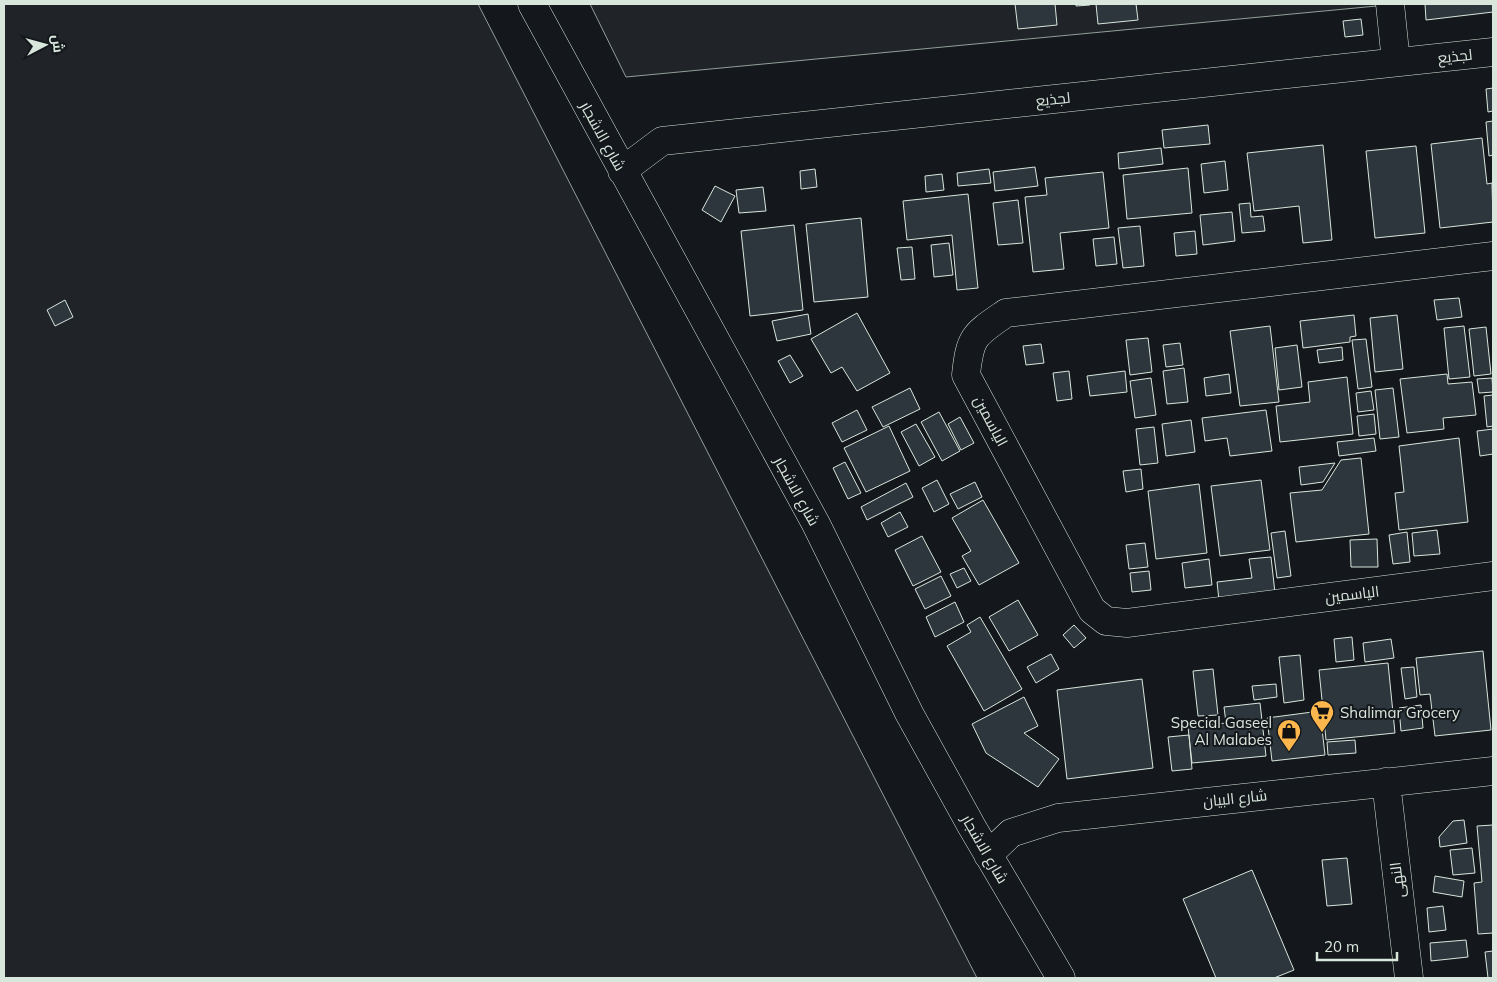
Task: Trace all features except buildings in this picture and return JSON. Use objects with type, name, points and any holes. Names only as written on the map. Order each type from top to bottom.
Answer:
[{"type":"street","name":"شارع الاشجار","points":[[532,4],[816,524],[909,713],[988,855],[1061,978]]},
{"type":"street","points":[[1390,4],[1396,62]]},
{"type":"street","name":"لجذيع","points":[[622,171],[662,141],[1493,52]]},
{"type":"street","name":"الياسمين","points":[[1493,256],[1006,314],[976,334],[968,356],[966,375],[1092,610],[1106,621],[1128,623],[1493,576]]},
{"type":"street","name":"شارع البيان","points":[[988,855],[1011,833],[1058,818],[1493,771]]},
{"type":"street","name":"النهى","points":[[1386,782],[1409,978]]},
{"type":"shaded area","points":[[4,4],[478,4],[977,978],[4,978]]},
{"type":"shaded area","points":[[590,4],[1398,4],[626,77]]},
{"type":"place","name":"Shalimar Grocery","points":[[1322,733]]},
{"type":"place","name":"Special Gaseel Al Malabes","points":[[1289,752]]}]
